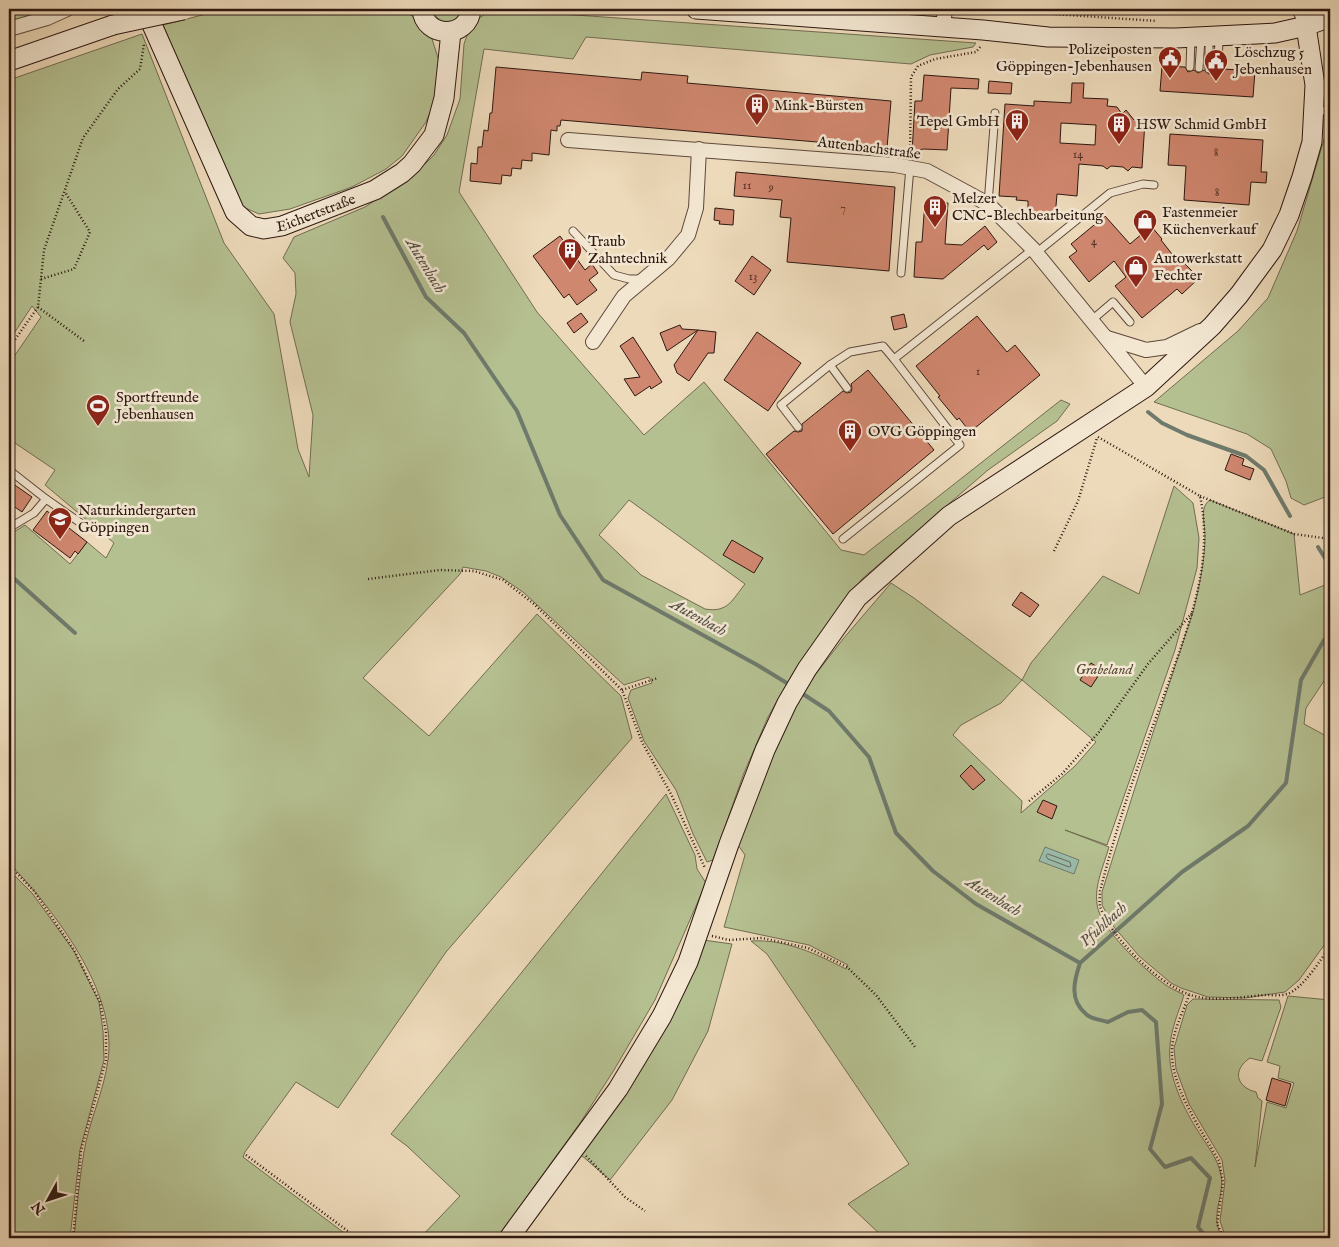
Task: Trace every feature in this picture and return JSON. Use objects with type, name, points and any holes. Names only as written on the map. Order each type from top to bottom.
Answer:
[{"type":"street","name":"Eichertstraße","points":[[145,9],[235,212],[251,226],[264,229],[282,226],[375,190],[402,173],[412,164],[434,135],[444,98],[451,32]]},
{"type":"street","points":[[9,61],[107,20],[185,9]]},
{"type":"street","points":[[422,9],[425,20],[430,26],[443,32],[451,32],[464,25],[471,9]]},
{"type":"street","points":[[696,9],[751,13],[944,18],[983,30],[1048,37],[1205,37],[1275,33],[1303,17],[1330,17]]},
{"type":"street","points":[[9,29],[47,18],[66,10]]},
{"type":"street","points":[[509,1238],[618,1089],[662,1016],[688,962],[765,750],[787,703],[807,669],[858,598],[949,516],[1050,449],[1091,433],[1146,387],[1212,326],[1239,295],[1272,250],[1289,215],[1322,111],[1315,85],[1303,17]]},
{"type":"street","name":"Autenbachstraße","points":[[568,140],[895,164],[927,171],[988,204],[1034,251],[1146,387]]},
{"type":"street","points":[[593,342],[624,296],[668,259],[688,235],[696,208],[699,149]]},
{"type":"street","points":[[1106,338],[1146,350],[1167,347],[1212,326]]},
{"type":"lane","points":[[1190,68],[1205,37]]},
{"type":"lane","points":[[1199,68],[1205,37]]},
{"type":"lane","points":[[1205,37],[1209,68]]},
{"type":"lane","points":[[1205,37],[1218,69]]},
{"type":"lane","points":[[988,204],[994,113]]},
{"type":"lane","points":[[901,273],[910,167]]},
{"type":"lane","points":[[894,359],[1110,193],[1143,184],[1154,185]]},
{"type":"lane","points":[[574,231],[614,275],[629,279],[645,280]]},
{"type":"lane","points":[[1092,320],[1113,302],[1130,322]]},
{"type":"lane","points":[[798,427],[781,405],[830,365],[850,352],[883,346],[960,445],[843,539]]},
{"type":"lane","points":[[830,365],[847,388]]},
{"type":"lane","points":[[9,470],[85,526]]},
{"type":"lane","points":[[9,528],[34,513],[46,499]]},
{"type":"path","points":[[979,9],[1164,21]]},
{"type":"path","points":[[66,10],[107,20]]},
{"type":"path","points":[[910,167],[912,77],[918,66],[935,58],[976,52],[983,44],[986,10]]},
{"type":"path","points":[[9,348],[38,307],[44,250],[83,138],[118,89],[140,69],[146,32],[155,30]]},
{"type":"path","points":[[41,279],[74,269],[90,232],[65,192]]},
{"type":"path","points":[[38,307],[84,341]]},
{"type":"path","points":[[1054,551],[1078,501],[1091,433],[1200,496],[1294,534],[1330,539]]},
{"type":"path","points":[[1200,496],[1205,516],[1205,540],[1200,581],[1193,612],[1135,775],[1100,891],[1100,906],[1111,928],[1137,957],[1156,974],[1169,985],[1189,994],[1205,998],[1245,998],[1287,994],[1301,985],[1330,947]]},
{"type":"path","points":[[368,579],[440,570],[474,571],[503,580],[534,604],[622,690],[642,742],[671,794],[714,888]]},
{"type":"path","points":[[1029,801],[1062,774],[1099,732],[1148,664],[1193,612]]},
{"type":"path","points":[[622,690],[658,678]]},
{"type":"path","points":[[9,865],[34,891],[74,950],[100,1002],[106,1032],[106,1060],[82,1151],[73,1238]]},
{"type":"path","points":[[698,934],[728,940],[762,938],[808,948],[847,967],[876,995],[915,1047]]},
{"type":"path","points":[[1189,994],[1174,1038],[1172,1058],[1178,1084],[1186,1102],[1223,1171],[1217,1224],[1224,1238]]},
{"type":"path","points":[[574,1148],[586,1156],[625,1196],[645,1211]]},
{"type":"path","points":[[246,1155],[357,1238]]},
{"type":"green space","points":[[9,9],[60,9],[9,22]]},
{"type":"green space","points":[[278,9],[389,9],[411,15],[423,26],[432,39],[439,61],[438,93],[426,122],[402,156],[386,169],[352,187],[290,209],[259,214],[241,206],[227,184],[163,25],[214,12]]},
{"type":"green space","points":[[433,9],[462,9],[456,19],[447,22],[439,19]]},
{"type":"green space","points":[[503,10],[976,43],[973,47],[930,55],[911,64],[586,37],[573,59],[484,49],[459,192],[537,312],[644,435],[704,382],[841,550],[864,555],[1061,400],[1070,404],[1057,421],[988,470],[862,579],[796,668],[768,717],[744,773],[713,860],[707,862],[693,834],[676,790],[644,741],[628,698],[631,690],[652,683],[649,677],[624,685],[523,592],[501,577],[486,571],[463,567],[460,574],[363,678],[429,736],[537,614],[621,696],[632,738],[446,952],[338,1108],[296,1082],[245,1152],[243,1157],[351,1238],[74,1238],[84,1152],[108,1060],[108,1034],[103,1007],[93,980],[79,953],[44,904],[9,863],[9,535],[25,525],[70,564],[87,542],[106,558],[114,543],[45,485],[55,470],[9,439],[9,364],[41,317],[32,306],[9,341],[9,80],[142,34],[224,243],[274,314],[298,449],[309,477],[313,415],[290,322],[296,294],[295,273],[283,258],[294,237],[365,207],[415,174],[434,155],[447,135],[460,99],[464,44],[471,24],[485,14]],"holes":[[[629,500],[745,584],[729,604],[719,609],[705,609],[641,575],[599,535]]]},
{"type":"green space","points":[[1330,128],[1330,495],[1304,505],[1291,498],[1286,481],[1271,449],[1247,434],[1154,402],[1238,331],[1268,298],[1297,231],[1325,136]]},
{"type":"green space","name":"Grabeland","points":[[1174,486],[1193,503],[1199,538],[1197,568],[1175,650],[1107,845],[1065,830],[1109,847],[1100,875],[1096,897],[1100,914],[1105,924],[1134,958],[1155,977],[1165,985],[1184,995],[1171,1040],[1171,1067],[1173,1078],[1186,1109],[1214,1157],[1221,1175],[1222,1184],[1217,1221],[1222,1238],[884,1238],[848,1204],[909,1164],[767,954],[751,941],[776,942],[789,945],[812,953],[846,969],[848,965],[809,945],[724,927],[745,855],[738,845],[761,779],[798,697],[843,639],[891,583],[914,598],[1022,680],[1031,663],[1103,576],[1139,594]],"holes":[[[1022,680],[1096,742],[1075,766],[1021,813],[1022,801],[953,735],[961,725],[1001,703]]]},
{"type":"green space","points":[[1210,500],[1294,534],[1300,595],[1330,583],[1330,672],[1306,708],[1304,724],[1330,738],[1330,937],[1299,980],[1285,992],[1245,998],[1208,997],[1171,983],[1139,956],[1114,927],[1102,905],[1102,892],[1193,612],[1204,555],[1203,516],[1205,507]]},
{"type":"green space","points":[[666,794],[695,855],[697,869],[706,883],[655,1000],[580,1123],[497,1238],[420,1238],[460,1196],[407,1146],[391,1134]]},
{"type":"green space","points":[[9,870],[32,893],[74,951],[99,1002],[104,1060],[80,1150],[70,1238],[9,1238]]},
{"type":"green space","points":[[703,940],[732,944],[708,1031],[672,1100],[610,1180],[581,1155]]},
{"type":"green space","points":[[1288,996],[1330,1000],[1330,1238],[1226,1238],[1220,1221],[1225,1181],[1222,1160],[1189,1104],[1176,1069],[1174,1048],[1187,1005],[1193,999],[1279,1000],[1281,1007],[1262,1061],[1250,1058],[1244,1063],[1239,1073],[1239,1078],[1244,1086],[1256,1092],[1258,1098],[1262,1101],[1255,1167],[1267,1102],[1286,1108],[1294,1083],[1278,1078],[1280,1066],[1267,1062]]},
{"type":"water","points":[[1045,847],[1079,860],[1074,874],[1039,861]]},
{"type":"building","name":"Löschzug 5 Jebenhausen","points":[[1162,66],[1185,67],[1188,72],[1194,70],[1198,73],[1204,70],[1209,74],[1214,72],[1220,74],[1223,69],[1255,71],[1253,97],[1160,91]]},
{"type":"building","name":"Mink-Bürsten","points":[[496,67],[641,80],[642,72],[688,76],[687,83],[891,101],[887,148],[561,120],[560,126],[557,126],[557,131],[551,130],[549,155],[532,153],[532,161],[522,160],[521,169],[512,168],[511,176],[502,175],[501,184],[470,181],[471,163],[477,164],[478,147],[482,147],[484,130],[488,131],[490,113],[492,113]]},
{"type":"building","points":[[924,75],[979,79],[978,89],[951,88],[947,150],[923,149],[912,153],[915,101],[922,101]]},
{"type":"building","points":[[989,81],[1012,83],[1011,94],[988,93]]},
{"type":"building","points":[[1072,83],[1084,83],[1083,98],[1108,99],[1107,106],[1117,107],[1122,114],[1126,110],[1134,120],[1145,121],[1142,168],[1132,167],[1128,171],[1123,167],[1111,166],[1107,169],[1103,166],[1079,164],[1077,196],[1057,194],[1055,217],[1028,215],[1028,201],[1016,200],[1017,197],[999,196],[1005,104],[1034,106],[1034,101],[1071,103]],"holes":[[[1061,123],[1096,125],[1095,145],[1060,143]]]},
{"type":"building","points":[[1170,134],[1263,140],[1261,172],[1267,172],[1266,183],[1251,182],[1249,205],[1184,200],[1186,166],[1168,165]]},
{"type":"building","points":[[736,172],[895,187],[889,271],[787,262],[791,218],[780,217],[782,200],[734,196]]},
{"type":"building","points":[[925,201],[948,203],[945,244],[962,245],[985,226],[997,242],[988,250],[984,245],[943,279],[914,277],[916,242],[922,242]]},
{"type":"building","points":[[715,208],[734,210],[733,225],[719,224],[720,221],[714,220]]},
{"type":"building","points":[[1105,216],[1130,244],[1151,226],[1179,263],[1182,261],[1199,278],[1182,294],[1177,289],[1142,318],[1115,286],[1126,277],[1114,261],[1089,282],[1069,257],[1077,251],[1071,244]]},
{"type":"building","name":"Traub Zahntechnik","points":[[560,236],[585,270],[592,264],[598,273],[589,280],[597,290],[577,305],[569,294],[564,298],[533,256]]},
{"type":"building","points":[[752,256],[771,270],[754,295],[735,281]]},
{"type":"building","points":[[581,313],[588,322],[574,333],[567,323]]},
{"type":"building","points":[[904,314],[907,327],[894,330],[891,317]]},
{"type":"building","name":"OVG Göppingen","points":[[977,316],[1007,352],[1015,345],[1040,375],[970,432],[938,397],[940,396],[916,366]]},
{"type":"building","points":[[680,325],[682,329],[698,330],[667,351],[660,333]]},
{"type":"building","points":[[698,330],[716,332],[714,353],[708,353],[689,381],[677,373],[674,365]]},
{"type":"building","points":[[757,332],[801,363],[768,411],[724,380]]},
{"type":"building","points":[[633,337],[662,382],[651,389],[650,386],[635,396],[624,379],[640,377],[620,346]]},
{"type":"building","name":"OVG Göppingen","points":[[868,370],[934,450],[833,534],[766,454],[794,431],[802,431],[802,424],[843,391],[851,392],[851,384]]},
{"type":"building","points":[[1231,454],[1244,459],[1242,465],[1254,469],[1250,480],[1225,470]]},
{"type":"building","points":[[9,481],[32,497],[22,512],[9,503]]},
{"type":"building","points":[[47,511],[87,542],[78,554],[75,551],[70,558],[33,530]]},
{"type":"building","points":[[732,540],[763,558],[754,573],[723,555]]},
{"type":"building","points":[[1021,592],[1039,605],[1030,617],[1012,605]]},
{"type":"building","points":[[1091,663],[1102,670],[1091,687],[1080,680]]},
{"type":"building","points":[[971,765],[985,780],[973,790],[960,776]]},
{"type":"building","points":[[1043,800],[1057,806],[1052,819],[1037,812]]},
{"type":"building","points":[[1272,1078],[1291,1084],[1285,1106],[1266,1100]]},
{"type":"waterway","name":"Autenbach","points":[[383,217],[426,297],[464,333],[517,411],[560,515],[603,580],[790,685]]},
{"type":"waterway","points":[[1148,412],[1162,423],[1187,435],[1246,456],[1264,470],[1290,516]]},
{"type":"waterway","points":[[1318,547],[1330,566]]},
{"type":"waterway","points":[[9,574],[75,633]]},
{"type":"waterway","name":"Pfuhlbach","points":[[1207,1238],[1198,1227],[1210,1178],[1191,1158],[1165,1167],[1150,1149],[1162,1104],[1156,1022],[1142,1010],[1128,1012],[1108,1022],[1088,1016],[1077,1003],[1074,990],[1076,977],[1080,963],[1182,872],[1248,826],[1286,783],[1301,680],[1324,640],[1330,635]]},
{"type":"waterway","name":"Autenbach","points":[[800,692],[829,711],[869,757],[896,833],[933,871],[976,904],[1080,963]]},
{"type":"place","name":"Polizeiposten Göppingen-Jebenhausen","points":[[1170,79]]},
{"type":"place","name":"Löschzug 5 Jebenhausen","points":[[1216,82]]},
{"type":"place","name":"Mink-Bürsten","points":[[757,126]]},
{"type":"place","name":"Tepel GmbH","points":[[1017,142]]},
{"type":"place","name":"HSW Schmid GmbH","points":[[1119,145]]},
{"type":"place","name":"Melzer CNC-Blechbearbeitung","points":[[935,228]]},
{"type":"place","name":"Fastenmeier Küchenverkauf","points":[[1145,242]]},
{"type":"place","name":"Traub Zahntechnik","points":[[570,271]]},
{"type":"place","name":"Autowerkstatt Fechter","points":[[1136,288]]},
{"type":"place","name":"Sportfreunde Jebenhausen","points":[[98,427]]},
{"type":"place","name":"OVG Göppingen","points":[[850,452]]},
{"type":"place","name":"Naturkindergarten Göppingen","points":[[60,540]]}]
